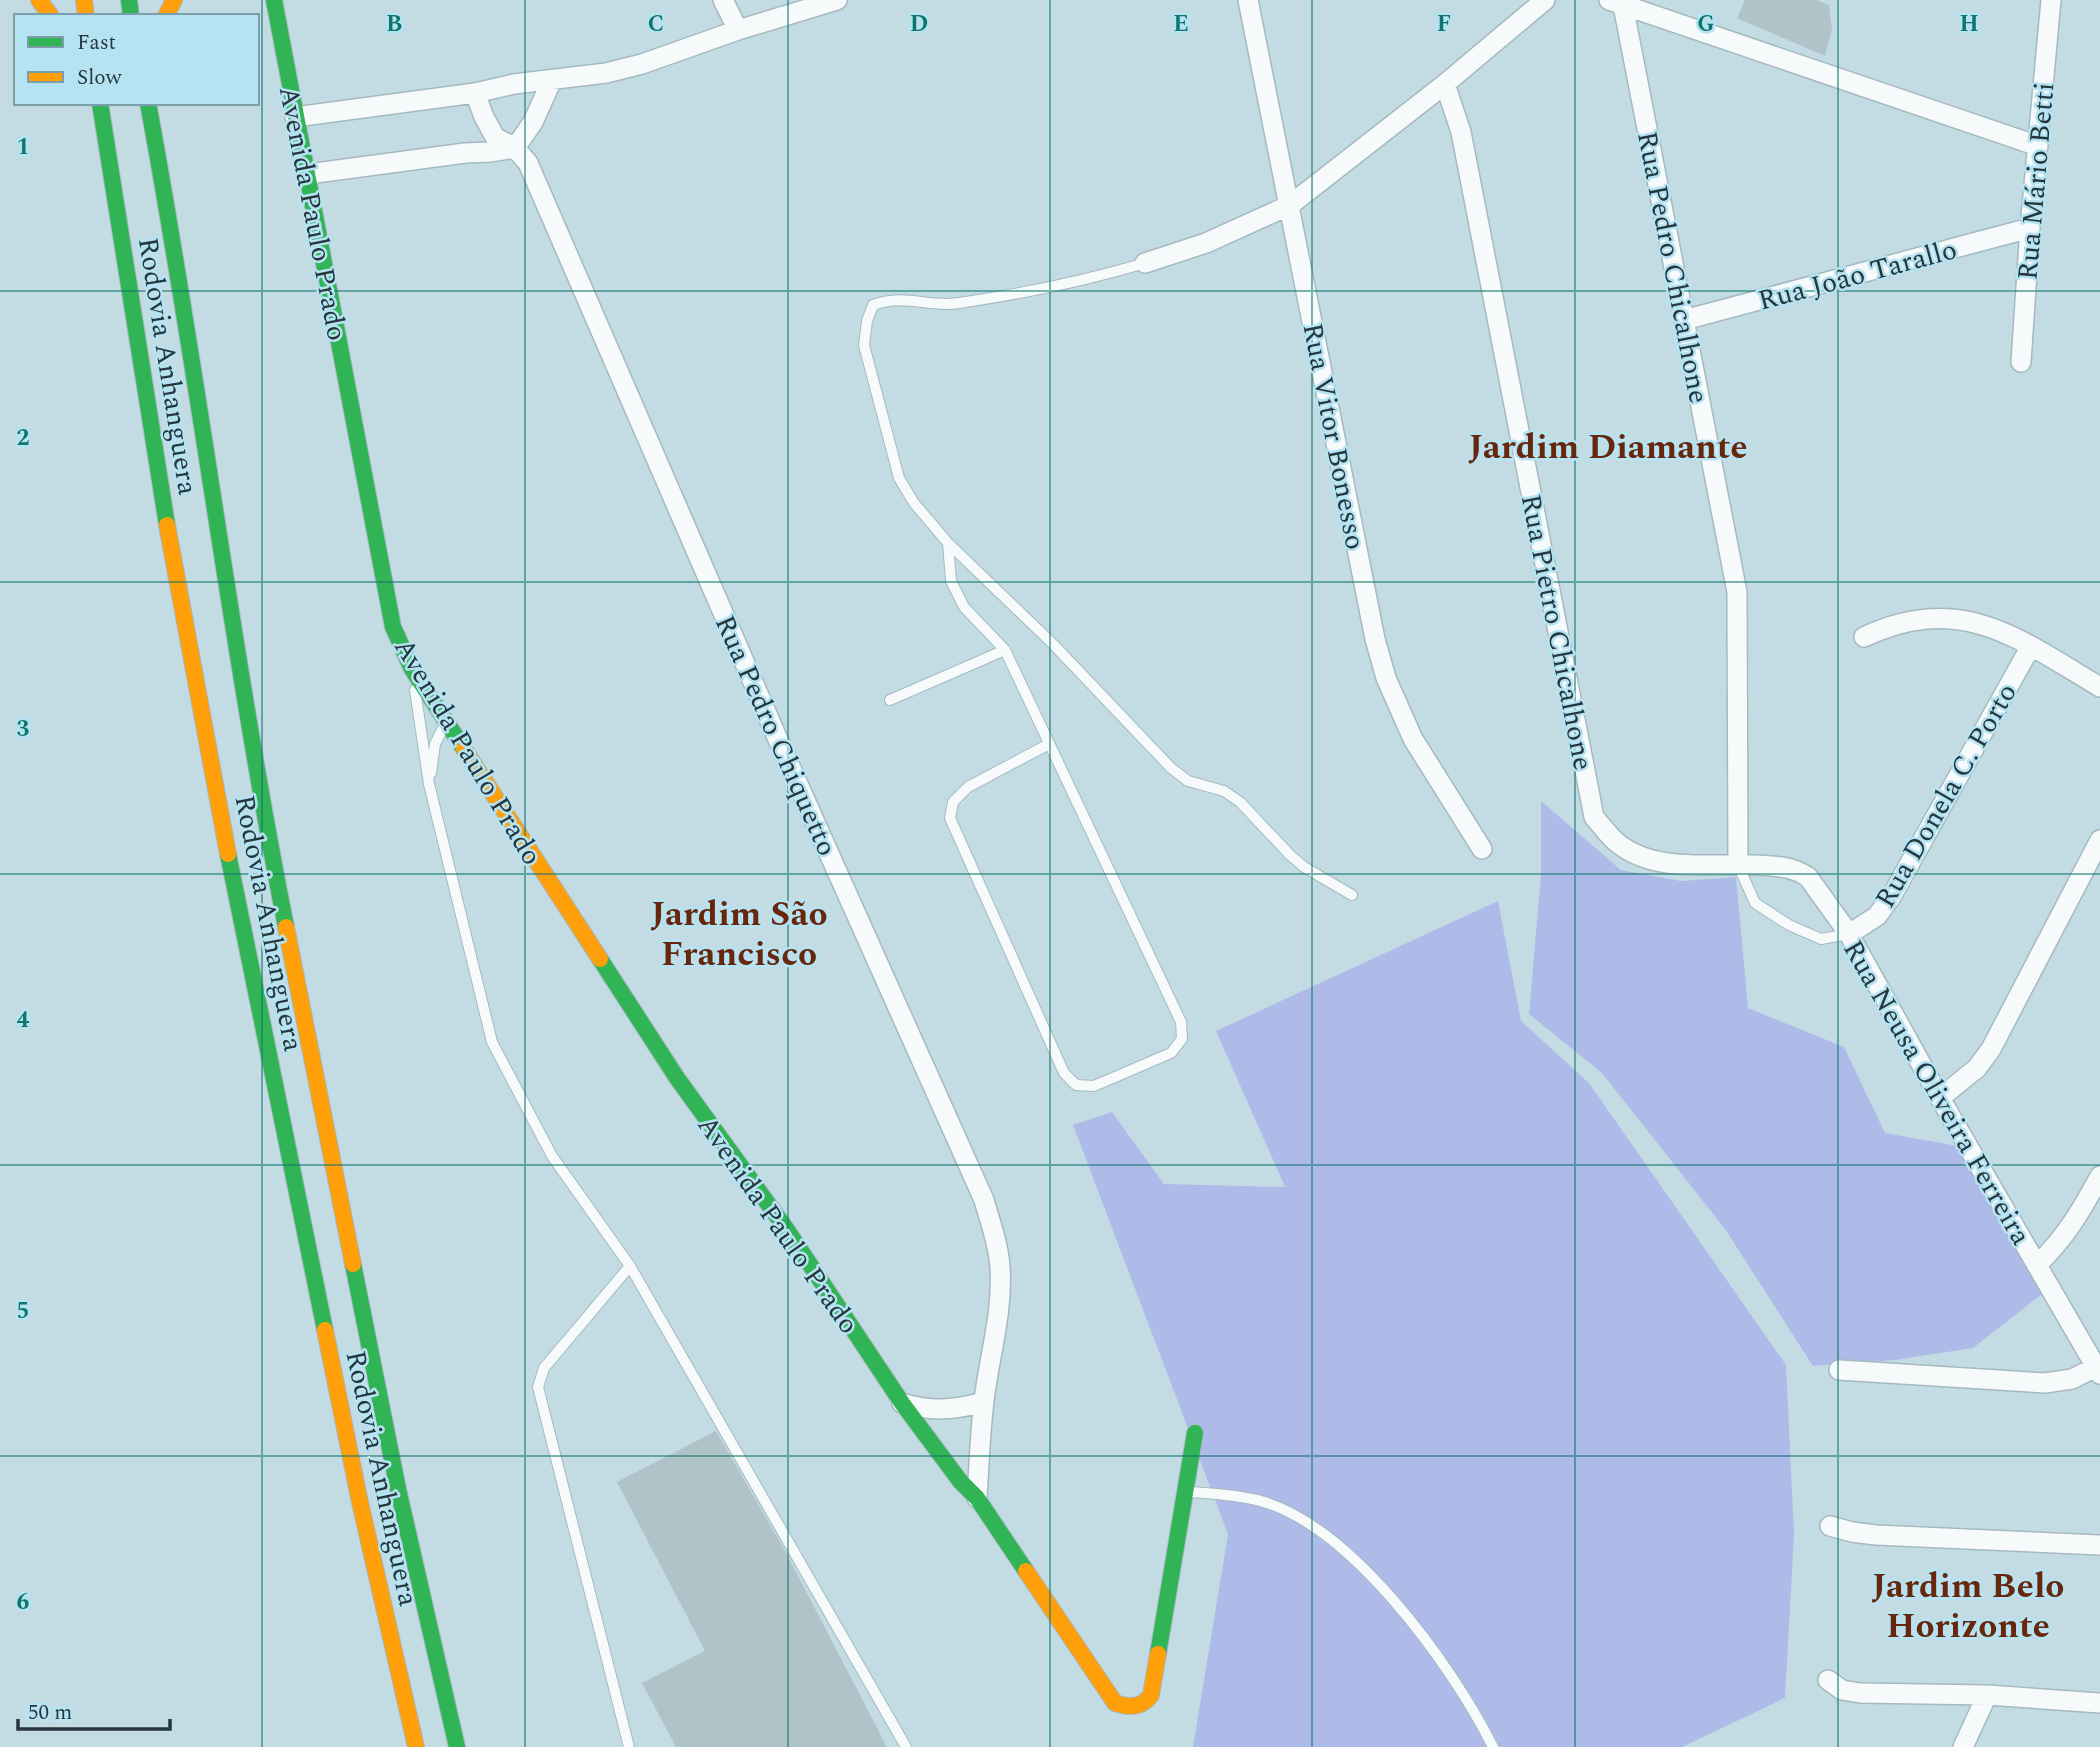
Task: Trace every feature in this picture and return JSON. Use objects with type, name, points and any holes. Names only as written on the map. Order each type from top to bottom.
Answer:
[{"type":"main road","name":"Avenida Paulo Prado","points":[[274,0],[393,627],[412,669],[677,1079],[787,1230],[902,1403],[977,1498],[1115,1703],[1132,1708],[1148,1701],[1151,1695],[1185,1492]]},
{"type":"main road","name":"Rodovia Anhanguera","points":[[100,105],[173,564],[238,904],[359,1498],[416,1747]]},
{"type":"main road","name":"Rodovia Anhanguera","points":[[148,105],[174,243],[251,733],[281,900],[398,1489],[457,1747]]},
{"type":"main road","points":[[99,198],[120,222]]},
{"type":"main road","points":[[174,243],[186,220]]},
{"type":"main road","points":[[1185,1492],[1195,1433]]},
{"type":"street","points":[[723,0],[738,30]]},
{"type":"street","points":[[295,117],[606,72],[642,64],[738,30],[837,0]]},
{"type":"street","name":"Rua Vitor Bonesso","points":[[1248,0],[1382,665],[1413,739],[1482,849]]},
{"type":"street","points":[[1145,263],[1206,243],[1290,205],[1445,84],[1545,0]]},
{"type":"street","name":"Rua Mário Betti","points":[[2021,362],[2030,228],[2052,0]]},
{"type":"street","points":[[1618,2],[2038,146]]},
{"type":"street","name":"Rua Pedro Chicalhone","points":[[1618,2],[1655,164],[1737,592],[1738,864]]},
{"type":"street","points":[[308,174],[515,148],[533,122],[552,80]]},
{"type":"street","name":"Rua Pietro Chicalhone","points":[[1445,84],[1461,132],[1594,817],[1619,845],[1640,856],[1662,863],[1738,864]]},
{"type":"street","name":"Rua Pedro Chiquetto","points":[[475,93],[495,137],[515,148],[528,163],[776,735],[984,1200],[1000,1267],[995,1337],[984,1402],[977,1498]]},
{"type":"street","name":"Rua João Tarallo","points":[[1684,320],[2030,228]]},
{"type":"street","points":[[1864,637],[1885,627],[1908,621],[1955,618],[1984,624],[2031,646],[2100,687]]},
{"type":"street","name":"Rua Donela C. Porto","points":[[1849,934],[1877,916],[1891,897],[2031,646]]},
{"type":"street","points":[[1940,1098],[1977,1068],[1991,1049],[2100,841]]},
{"type":"street","name":"Rua Neusa Oliveira Ferreira","points":[[1738,864],[1779,866],[1799,871],[1814,884],[1849,934],[1940,1098],[2098,1371]]},
{"type":"street","points":[[2037,1265],[2058,1244],[2076,1220],[2100,1176]]},
{"type":"street","points":[[1839,1370],[2045,1383],[2098,1371]]},
{"type":"street","points":[[902,1403],[931,1410],[946,1410],[984,1402]]},
{"type":"street","points":[[940,1454],[959,1462],[967,1462],[980,1454]]},
{"type":"street","points":[[1829,1526],[1875,1535],[2100,1545]]},
{"type":"street","points":[[1828,1681],[1842,1690],[1860,1693],[1987,1695],[2100,1703]]},
{"type":"street","points":[[1963,1747],[1987,1695]]},
{"type":"lane","points":[[1145,263],[1103,276],[955,304],[890,299],[873,305],[867,321],[864,345],[899,478],[914,503],[948,543],[1053,644],[1171,768],[1188,781],[1224,791],[1240,802],[1304,867],[1352,894]]},
{"type":"lane","points":[[948,543],[951,581],[964,607],[1005,650],[1181,1022],[1182,1039],[1171,1053],[1094,1086],[1076,1084],[1064,1073],[950,818],[953,802],[968,787],[1049,744]]},
{"type":"lane","points":[[890,700],[1005,650]]},
{"type":"lane","points":[[412,669],[429,784],[492,1042],[552,1156],[629,1266],[906,1747]]},
{"type":"lane","points":[[429,784],[435,744],[445,723]]},
{"type":"lane","points":[[1738,864],[1755,903],[1789,925],[1821,939],[1849,934]]},
{"type":"lane","points":[[629,1266],[544,1368],[538,1387],[629,1747]]},
{"type":"lane","points":[[1185,1492],[1258,1500],[1300,1518],[1350,1556],[1427,1639],[1450,1672],[1493,1747]]},
{"type":"shaded area","points":[[1541,801],[1621,870],[1681,881],[1736,877],[1748,1008],[1844,1047],[1885,1133],[1969,1148],[2042,1294],[1973,1348],[1895,1360],[1813,1366],[1725,1229],[1602,1073],[1529,1014],[1541,875]]},
{"type":"shaded area","points":[[1498,901],[1521,1021],[1589,1083],[1786,1365],[1794,1535],[1785,1698],[1682,1747],[1193,1747],[1228,1534],[1073,1125],[1112,1112],[1164,1184],[1285,1187],[1216,1031]]},
{"type":"building","points":[[1745,0],[1816,0],[1829,5],[1832,29],[1825,56],[1737,18]]},
{"type":"building","points":[[716,1431],[785,1551],[887,1747],[676,1747],[642,1683],[705,1651],[617,1482]]},
{"type":"traffic: fast","points":[[129,0],[131,14]]},
{"type":"traffic: fast","points":[[274,0],[393,627],[412,669],[464,749]]},
{"type":"traffic: fast","points":[[100,105],[167,525]]},
{"type":"traffic: fast","points":[[148,105],[249,722],[286,927]]},
{"type":"traffic: fast","points":[[228,854],[325,1330]]},
{"type":"traffic: fast","points":[[600,959],[677,1078],[787,1230],[902,1403],[960,1481],[977,1498],[1026,1571]]},
{"type":"traffic: fast","points":[[353,1264],[398,1489],[457,1747]]},
{"type":"traffic: fast","points":[[1158,1654],[1195,1433]]},
{"type":"traffic: slow","points":[[39,0],[50,14]]},
{"type":"traffic: slow","points":[[84,0],[86,14]]},
{"type":"traffic: slow","points":[[167,14],[174,0]]},
{"type":"traffic: slow","points":[[167,525],[228,854]]},
{"type":"traffic: slow","points":[[464,749],[600,959]]},
{"type":"traffic: slow","points":[[286,927],[353,1264]]},
{"type":"traffic: slow","points":[[325,1330],[359,1498],[416,1747]]},
{"type":"traffic: slow","points":[[1026,1571],[1115,1703],[1135,1706],[1151,1695],[1158,1654]]},
{"type":"district","name":"Jardim Diamante","points":[[1608,446]]},
{"type":"district","name":"Jardim São Francisco","points":[[739,933]]},
{"type":"district","name":"Jardim Belo Horizonte","points":[[1968,1605]]}]
